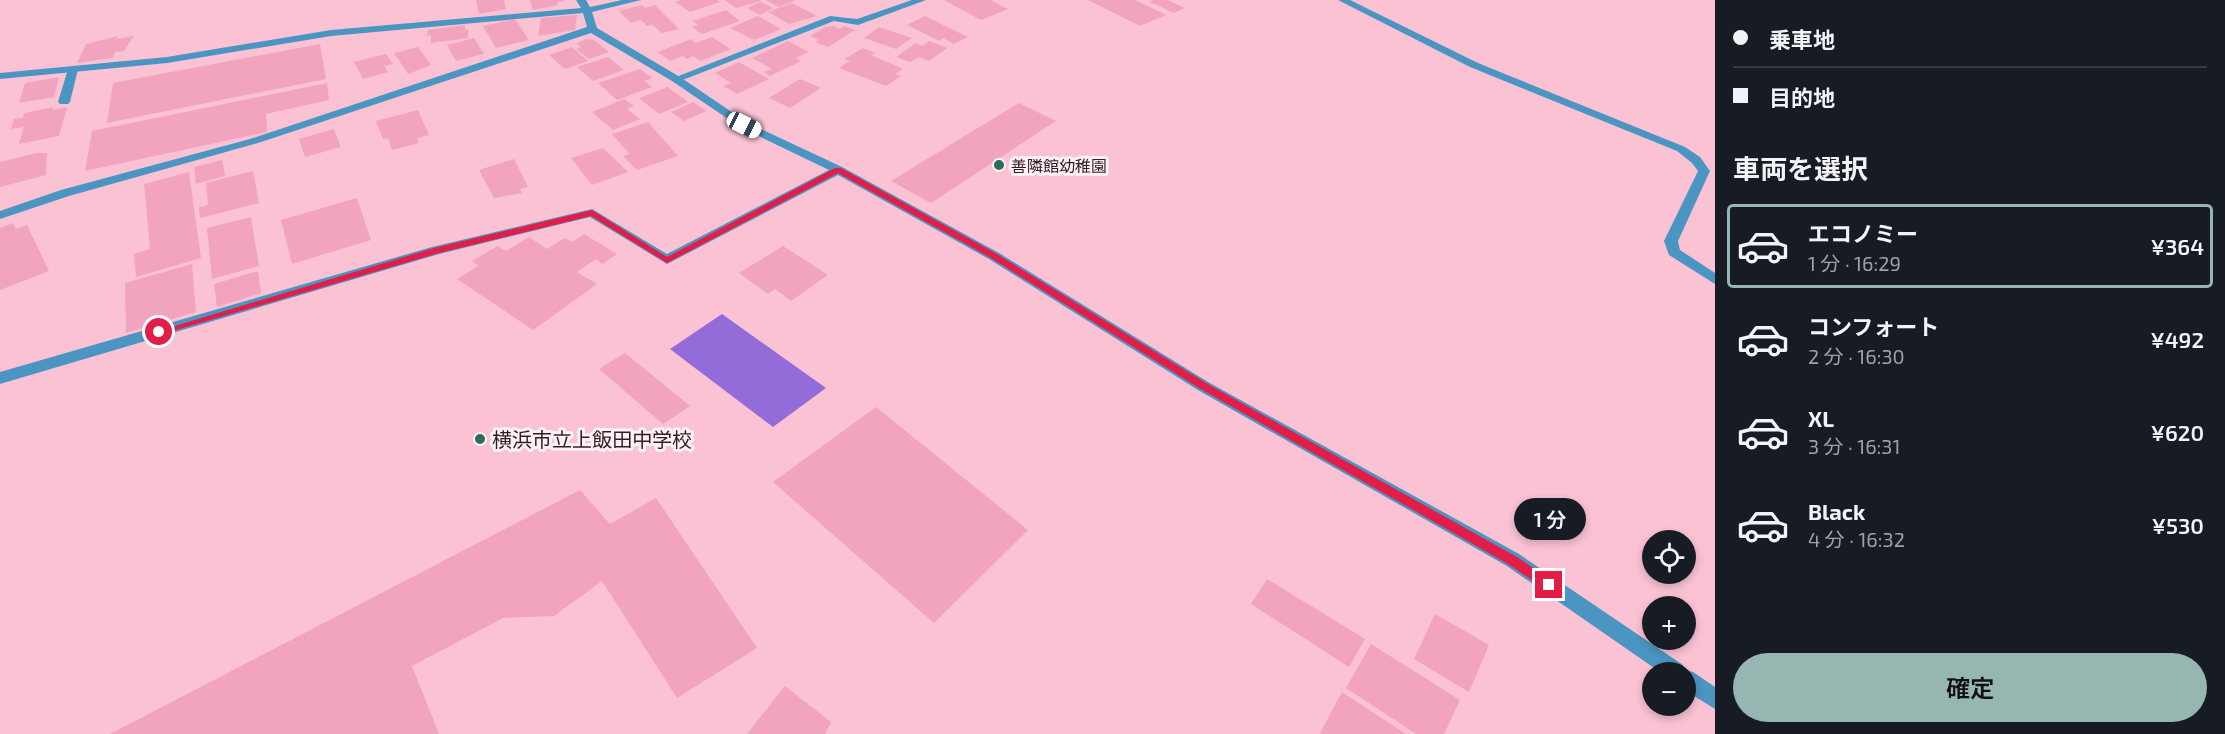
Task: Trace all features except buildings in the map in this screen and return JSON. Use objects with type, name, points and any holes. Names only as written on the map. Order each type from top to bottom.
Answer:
[{"type":"street","points":[[0,76],[167,60],[330,33],[636,0]]},
{"type":"street","points":[[676,79],[833,18],[858,22],[921,0]]},
{"type":"street","points":[[1343,0],[1474,65],[1681,149],[1696,160],[1704,171],[1671,241],[1674,252],[1715,279]]},
{"type":"street","points":[[584,5],[592,29],[676,79],[744,125],[838,170],[994,256],[1203,386],[1513,560],[1661,662]]},
{"type":"street","points":[[0,215],[65,193],[254,141],[592,29]]},
{"type":"street","points":[[64,102],[73,69]]},
{"type":"street","points":[[0,378],[437,250],[592,213],[667,260],[838,170]]},
{"type":"street","points":[[1696,686],[1715,699]]},
{"type":"shaded area","points":[[722,314],[826,388],[773,427],[670,349]]},
{"type":"place","name":"善隣館幼稚園","points":[[999,165]]},
{"type":"place","name":"横浜市立上飯田中学校","points":[[480,439]]},
{"type":"route","points":[[159,332],[319,287],[437,250],[592,213],[667,260],[838,170],[994,256],[1203,386],[1513,560],[1549,585]]}]
